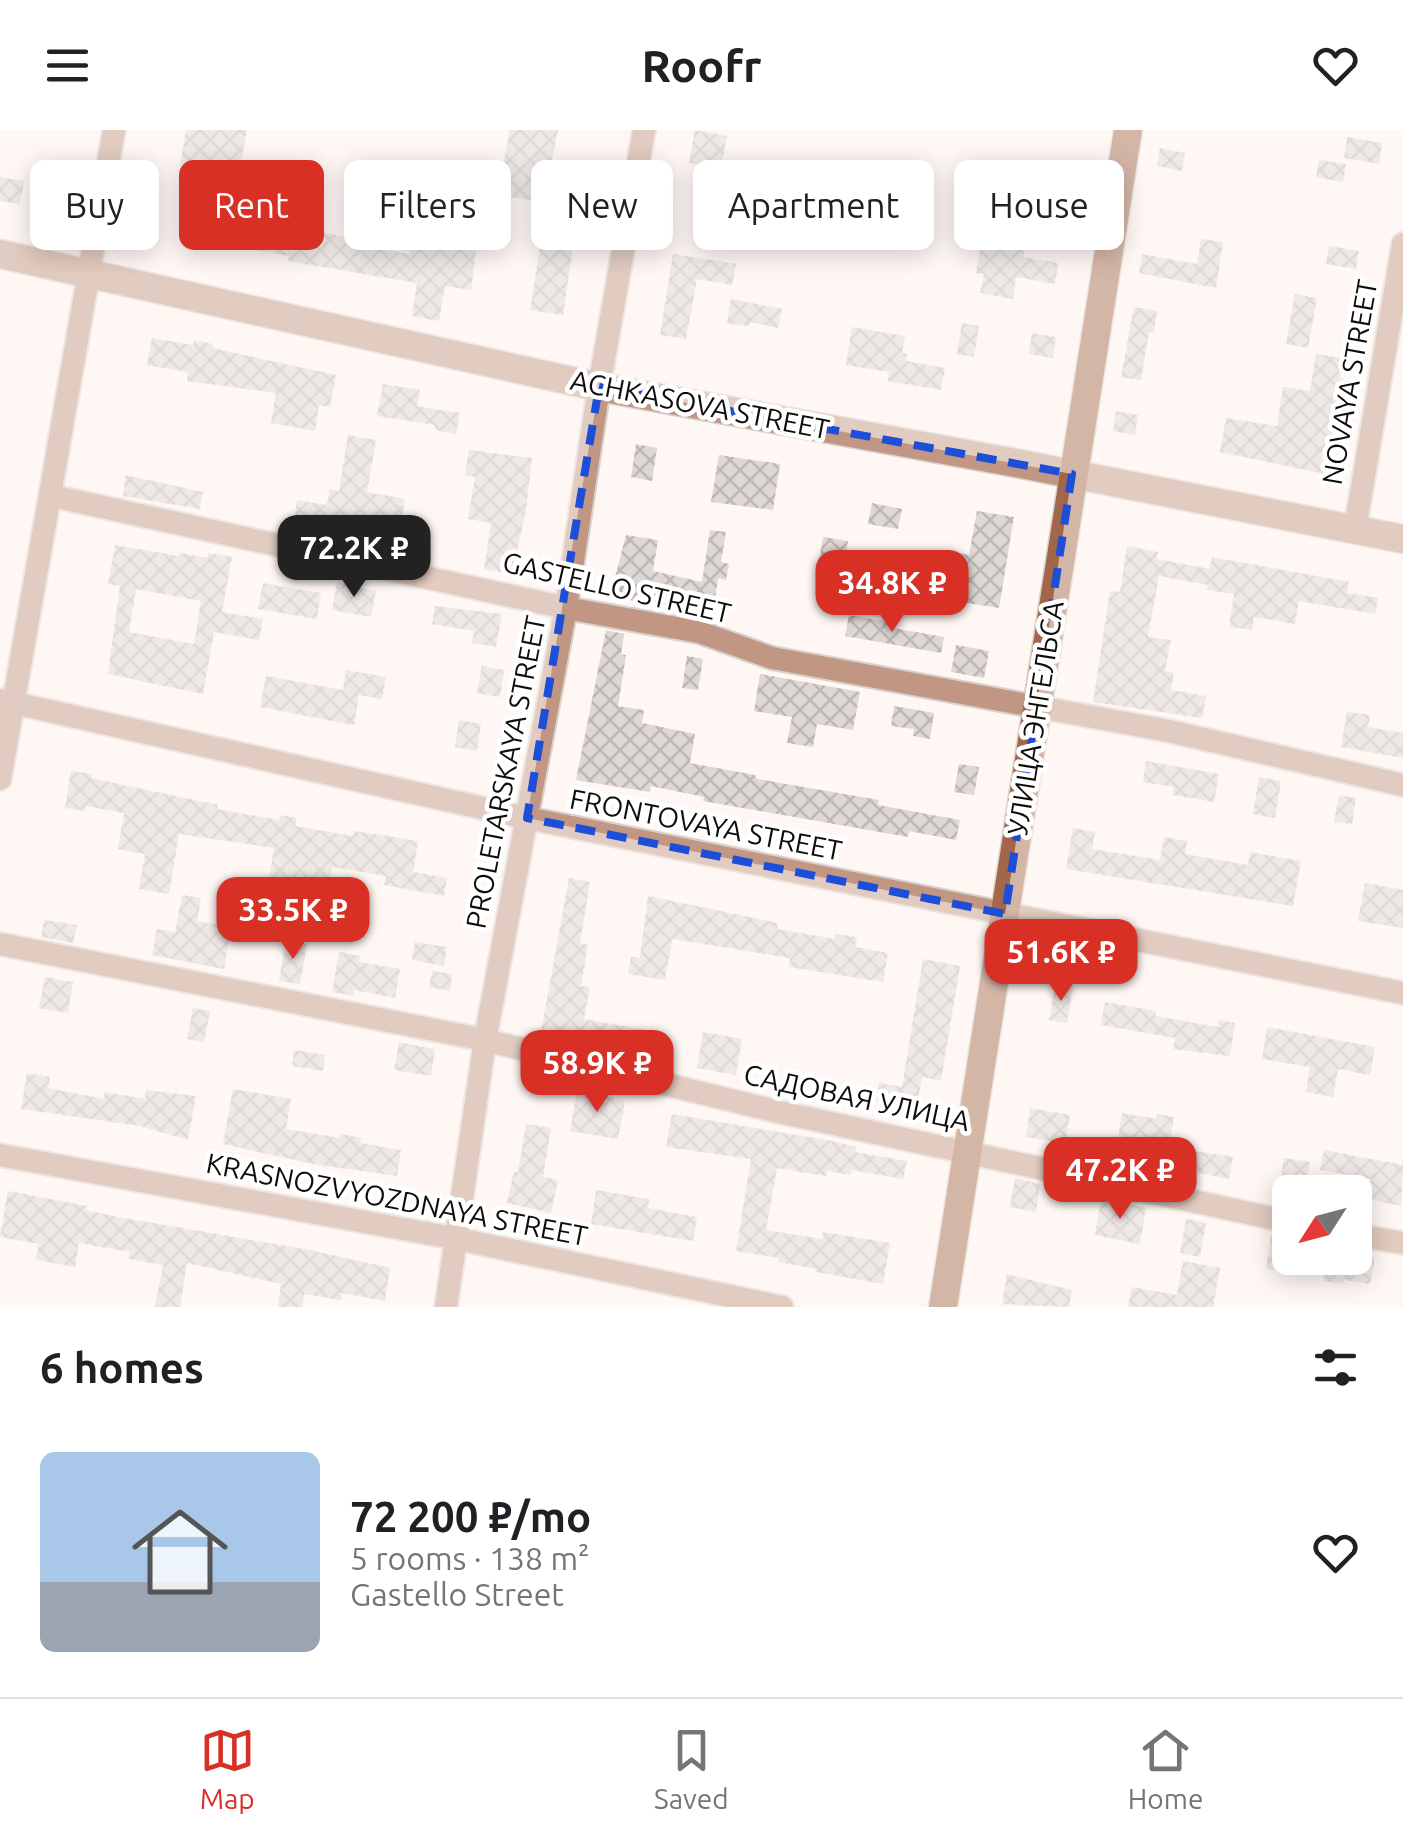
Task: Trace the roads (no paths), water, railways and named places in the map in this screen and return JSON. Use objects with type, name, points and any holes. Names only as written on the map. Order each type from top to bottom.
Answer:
[{"type":"main road","name":"УЛИЦА ЭНГЕЛЬСА","points":[[943,1307],[1128,130]]},
{"type":"street","points":[[0,779],[7,701],[52,496],[114,130]]},
{"type":"street","name":"PROLETARSKAYA STREET","points":[[446,1307],[485,1040],[566,608],[644,130]]},
{"type":"street","name":"NOVAYA STREET","points":[[1355,529],[1403,244]]},
{"type":"street","name":"ACHKASOVA STREET","points":[[0,254],[600,386],[1403,539]]},
{"type":"street","name":"GASTELLO STREET","points":[[52,496],[566,608],[699,632],[772,658],[1169,731],[1403,785]]},
{"type":"street","name":"FRONTOVAYA STREET","points":[[7,701],[527,818],[1403,994]]},
{"type":"street","name":"САДОВАЯ УЛИЦА","points":[[0,944],[485,1040],[779,1112],[1272,1218]]},
{"type":"street","name":"KRASNOZVYOZDNAYA STREET","points":[[0,1154],[458,1238],[782,1307]]},
{"type":"street","points":[[1372,1238],[1403,1244]]}]
